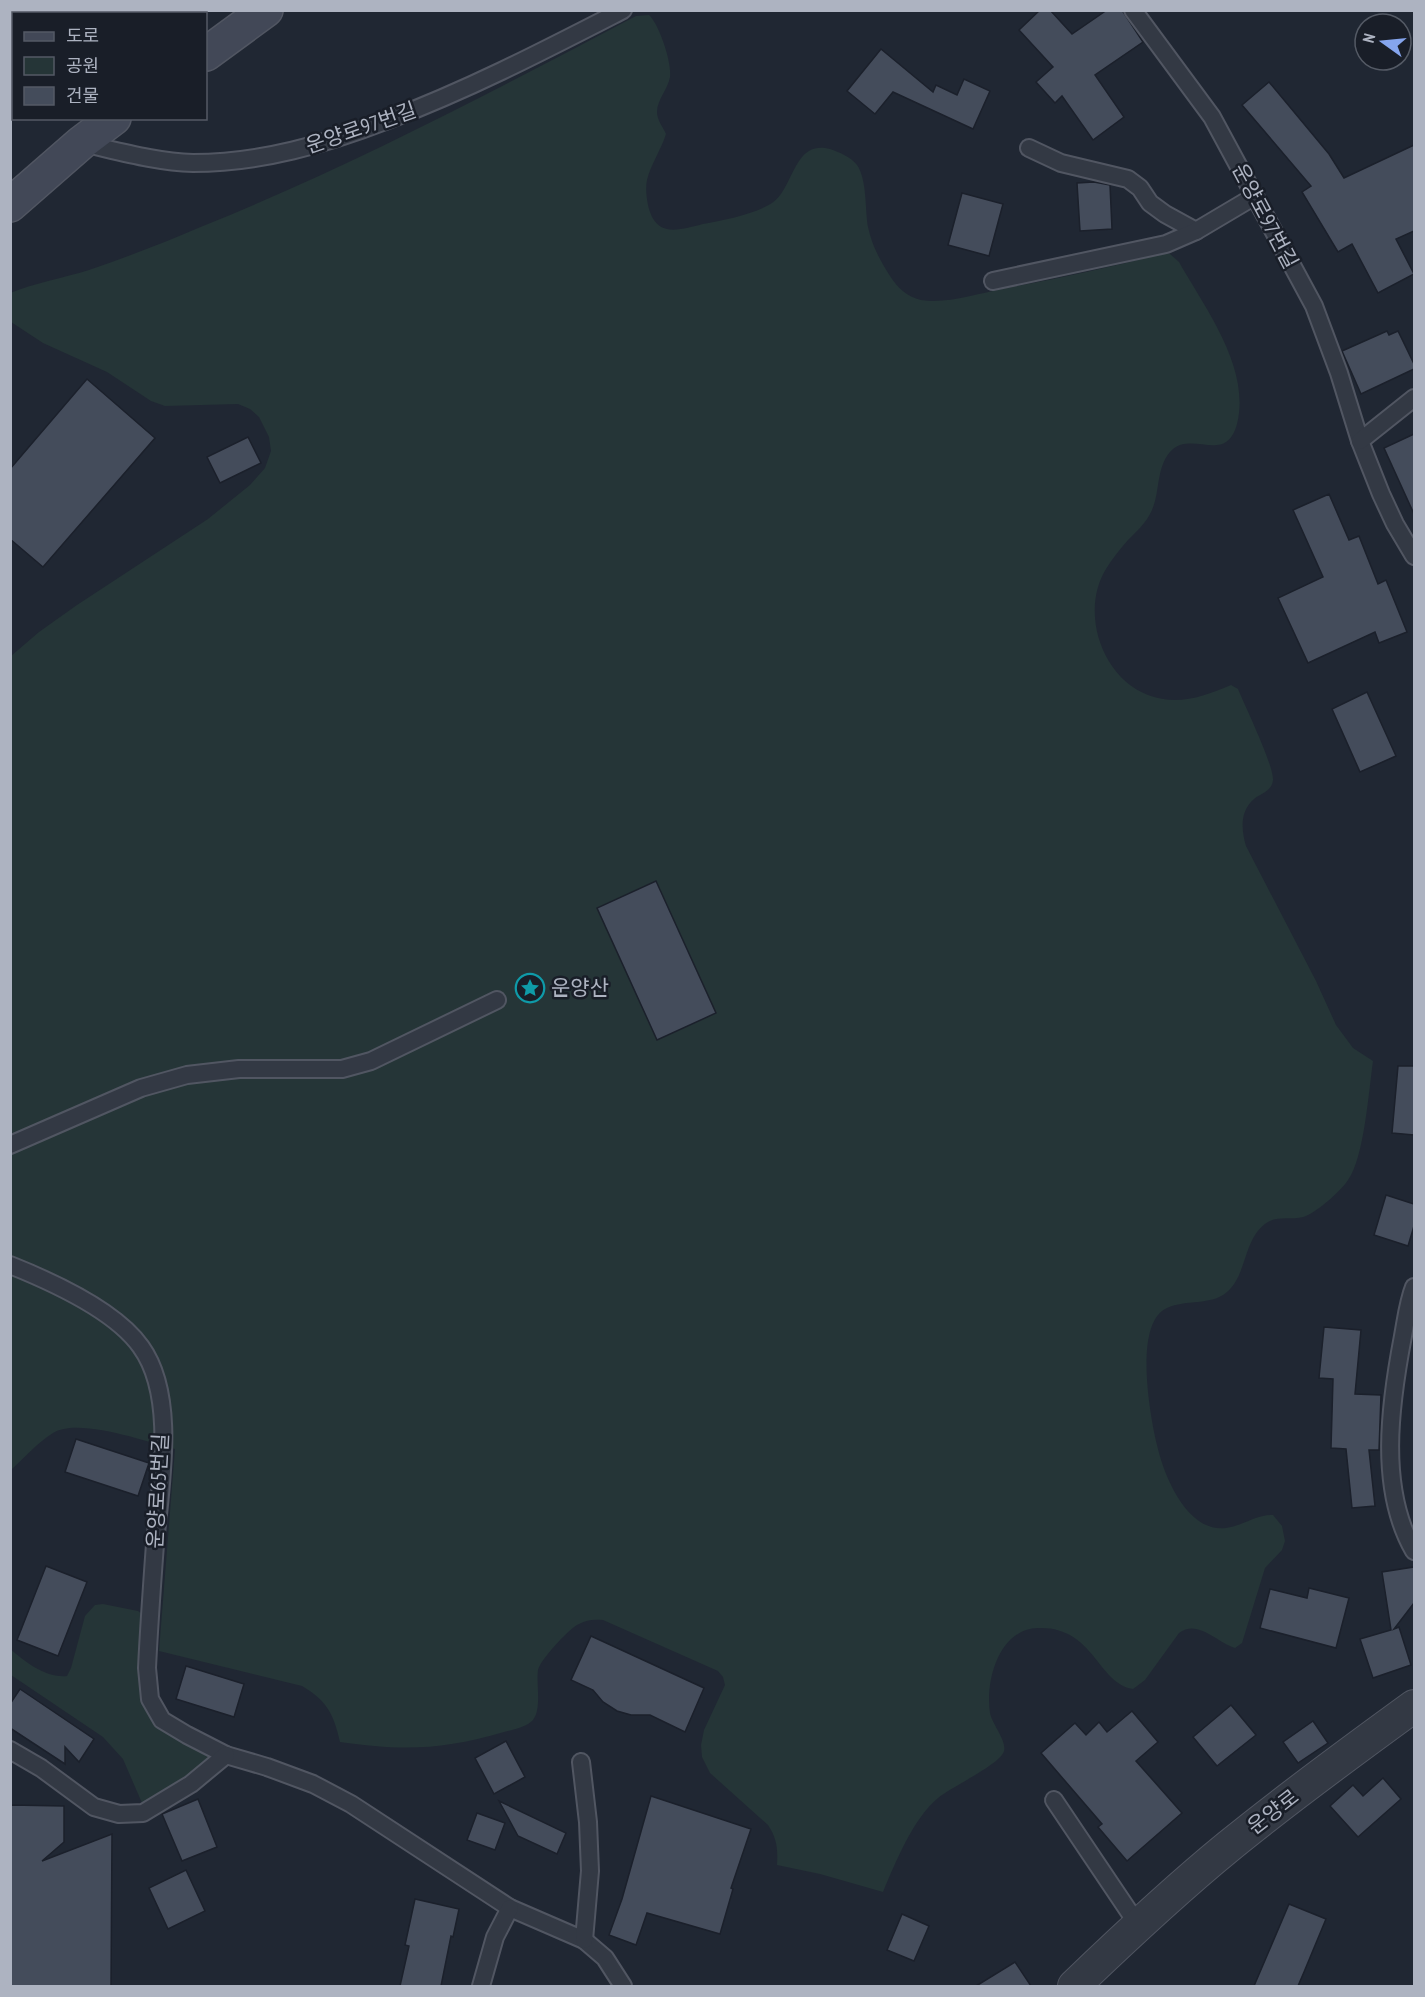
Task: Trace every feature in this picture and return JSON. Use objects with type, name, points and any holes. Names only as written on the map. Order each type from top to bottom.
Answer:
[{"type":"main road","points":[[207,53],[266,10]]},
{"type":"main road","points":[[10,205],[81,143],[111,120]]},
{"type":"street","name":"운양로","points":[[1074,1986],[1138,1925],[1228,1846],[1414,1706]]},
{"type":"lane","name":"운양로97번길","points":[[81,143],[162,160],[194,163],[238,160],[306,148],[372,126],[480,82],[623,10]]},
{"type":"lane","name":"운양로97번길","points":[[1132,10],[1212,117],[1314,306],[1339,373],[1360,441],[1381,494],[1414,556]]},
{"type":"lane","points":[[1029,147],[1061,163],[1128,179],[1140,188],[1150,203],[1196,231]]},
{"type":"lane","points":[[993,281],[1157,247],[1196,231],[1255,196]]},
{"type":"lane","points":[[1360,441],[1414,398]]},
{"type":"lane","points":[[10,1145],[141,1088],[187,1075],[239,1069],[342,1069],[371,1061],[497,1000]]},
{"type":"lane","name":"운양로65번길","points":[[10,1265],[56,1285],[114,1320],[141,1346],[153,1368],[161,1404],[162,1451],[147,1668],[150,1699],[162,1720],[226,1755],[313,1784],[351,1804],[510,1908],[584,1940],[605,1958],[623,1986]]},
{"type":"lane","points":[[1414,1287],[1393,1393],[1390,1440],[1398,1515],[1414,1551]]},
{"type":"lane","points":[[10,1749],[41,1768],[94,1807],[119,1814],[143,1813],[191,1784],[226,1755]]},
{"type":"lane","points":[[581,1762],[588,1822],[590,1871],[584,1940]]},
{"type":"lane","points":[[1054,1800],[1138,1925]]},
{"type":"lane","points":[[481,1986],[495,1937],[510,1908]]},
{"type":"green space","points":[[649,15],[661,35],[670,70],[669,81],[657,112],[666,134],[649,174],[646,188],[650,212],[659,226],[665,229],[687,228],[739,216],[765,207],[779,196],[801,158],[808,151],[818,148],[841,153],[857,165],[863,178],[868,227],[874,247],[896,284],[916,299],[941,301],[962,298],[1161,254],[1170,254],[1179,262],[1223,339],[1232,360],[1238,382],[1240,403],[1237,424],[1232,436],[1225,442],[1218,445],[1182,445],[1173,449],[1167,456],[1163,463],[1149,516],[1113,558],[1098,586],[1095,623],[1107,658],[1118,674],[1132,686],[1148,695],[1180,700],[1190,699],[1231,685],[1238,689],[1264,750],[1273,780],[1269,789],[1254,799],[1246,809],[1243,833],[1246,846],[1316,981],[1336,1025],[1353,1048],[1373,1061],[1362,1141],[1354,1170],[1345,1185],[1308,1215],[1268,1222],[1254,1237],[1239,1276],[1227,1292],[1214,1299],[1167,1308],[1157,1317],[1150,1332],[1147,1371],[1154,1431],[1165,1472],[1180,1500],[1200,1522],[1212,1527],[1232,1527],[1267,1515],[1273,1515],[1282,1526],[1285,1541],[1282,1550],[1265,1568],[1242,1643],[1235,1648],[1200,1630],[1186,1629],[1179,1633],[1145,1680],[1133,1689],[1121,1685],[1111,1677],[1083,1645],[1071,1636],[1057,1630],[1038,1628],[1013,1637],[1004,1647],[998,1659],[990,1686],[990,1713],[1003,1742],[1004,1751],[994,1762],[944,1793],[929,1807],[906,1841],[883,1892],[820,1874],[777,1865],[776,1844],[768,1825],[710,1773],[702,1757],[701,1745],[704,1730],[725,1685],[718,1671],[603,1620],[589,1620],[577,1625],[567,1633],[540,1665],[536,1715],[527,1725],[482,1738],[422,1747],[383,1747],[340,1742],[328,1709],[323,1702],[302,1686],[159,1651],[175,1449],[113,1432],[79,1428],[64,1429],[42,1441],[11,1470],[11,656],[39,632],[77,605],[208,519],[250,485],[265,468],[271,451],[269,437],[259,417],[250,409],[238,404],[165,406],[151,401],[107,372],[43,343],[11,322],[10,293],[118,260],[259,203],[422,127],[636,16]]},
{"type":"green space","points":[[103,1604],[138,1611],[144,1616],[143,1697],[210,1755],[179,1783],[142,1803],[123,1759],[103,1737],[11,1675],[10,1649],[44,1672],[67,1676],[85,1616],[95,1605]]},
{"type":"building","points":[[1040,10],[1050,10],[1072,34],[1107,10],[1122,10],[1143,42],[1095,75],[1124,117],[1093,140],[1062,96],[1055,103],[1036,82],[1053,67],[1019,30]]},
{"type":"building","points":[[881,49],[933,92],[936,85],[957,95],[964,79],[990,91],[973,129],[893,92],[875,114],[847,91]]},
{"type":"building","points":[[1269,82],[1329,154],[1344,178],[1414,145],[1414,231],[1396,239],[1414,274],[1378,293],[1352,244],[1338,252],[1302,192],[1311,186],[1242,105]]},
{"type":"building","points":[[1094,182],[1110,185],[1112,229],[1080,231],[1077,183]]},
{"type":"building","points":[[962,193],[1003,204],[989,256],[948,245]]},
{"type":"building","points":[[1387,331],[1389,335],[1398,331],[1414,364],[1414,369],[1361,394],[1342,351]]},
{"type":"building","points":[[87,379],[155,438],[43,567],[10,539],[10,469]]},
{"type":"building","points":[[1414,434],[1414,514],[1384,448]]},
{"type":"building","points":[[248,437],[261,463],[220,483],[207,457]]},
{"type":"building","points":[[1329,494],[1349,540],[1359,536],[1378,584],[1386,580],[1407,632],[1379,643],[1375,632],[1308,663],[1278,598],[1323,577],[1293,510]]},
{"type":"building","points":[[1367,692],[1396,756],[1360,772],[1332,709]]},
{"type":"building","points":[[656,881],[716,1013],[657,1040],[597,908]]},
{"type":"building","points":[[1398,1066],[1414,1066],[1414,1135],[1392,1133]]},
{"type":"building","points":[[1386,1195],[1414,1204],[1414,1226],[1408,1246],[1374,1235]]},
{"type":"building","points":[[1324,1327],[1361,1330],[1355,1394],[1381,1395],[1379,1450],[1369,1450],[1375,1506],[1352,1508],[1346,1449],[1331,1448],[1333,1379],[1319,1378]]},
{"type":"building","points":[[76,1439],[149,1463],[138,1496],[65,1472]]},
{"type":"building","points":[[46,1566],[87,1582],[58,1656],[17,1640]]},
{"type":"building","points":[[1414,1567],[1414,1603],[1394,1629],[1399,1627],[1411,1665],[1373,1678],[1360,1639],[1391,1630],[1382,1572]]},
{"type":"building","points":[[1309,1588],[1349,1598],[1336,1648],[1260,1628],[1270,1589],[1307,1598]]},
{"type":"building","points":[[591,1636],[704,1688],[685,1732],[650,1715],[631,1715],[617,1711],[603,1702],[593,1690],[571,1680]]},
{"type":"building","points":[[186,1666],[244,1684],[234,1717],[176,1699]]},
{"type":"building","points":[[20,1689],[94,1739],[79,1762],[65,1747],[65,1764],[10,1728],[10,1704]]},
{"type":"building","points":[[1231,1705],[1256,1735],[1217,1766],[1193,1737]]},
{"type":"building","points":[[1132,1711],[1158,1742],[1136,1761],[1182,1813],[1127,1861],[1098,1827],[1102,1824],[1041,1753],[1075,1723],[1086,1735],[1099,1722],[1107,1732]]},
{"type":"building","points":[[1313,1721],[1328,1743],[1298,1763],[1283,1742]]},
{"type":"building","points":[[506,1741],[525,1777],[494,1794],[475,1758]]},
{"type":"building","points":[[1383,1778],[1401,1799],[1358,1837],[1330,1806],[1353,1785],[1363,1796]]},
{"type":"building","points":[[651,1796],[751,1829],[731,1888],[733,1889],[720,1934],[647,1913],[636,1945],[609,1935],[622,1899]]},
{"type":"building","points":[[198,1799],[217,1847],[182,1861],[162,1814]]},
{"type":"building","points":[[499,1801],[566,1833],[557,1854],[518,1836]]},
{"type":"building","points":[[10,1805],[64,1806],[64,1842],[42,1861],[112,1834],[111,1986],[10,1986]]},
{"type":"building","points":[[477,1813],[505,1823],[495,1850],[467,1840]]},
{"type":"building","points":[[186,1870],[205,1911],[168,1929],[149,1888]]},
{"type":"building","points":[[415,1899],[459,1909],[441,1986],[400,1986],[409,1946],[405,1945]]},
{"type":"building","points":[[1289,1904],[1326,1919],[1304,1972],[1298,1986],[1254,1986]]},
{"type":"building","points":[[902,1914],[929,1926],[914,1961],[887,1950]]},
{"type":"building","points":[[1015,1962],[1031,1986],[976,1986]]},
{"type":"place","name":"운양산","points":[[530,988]]}]
